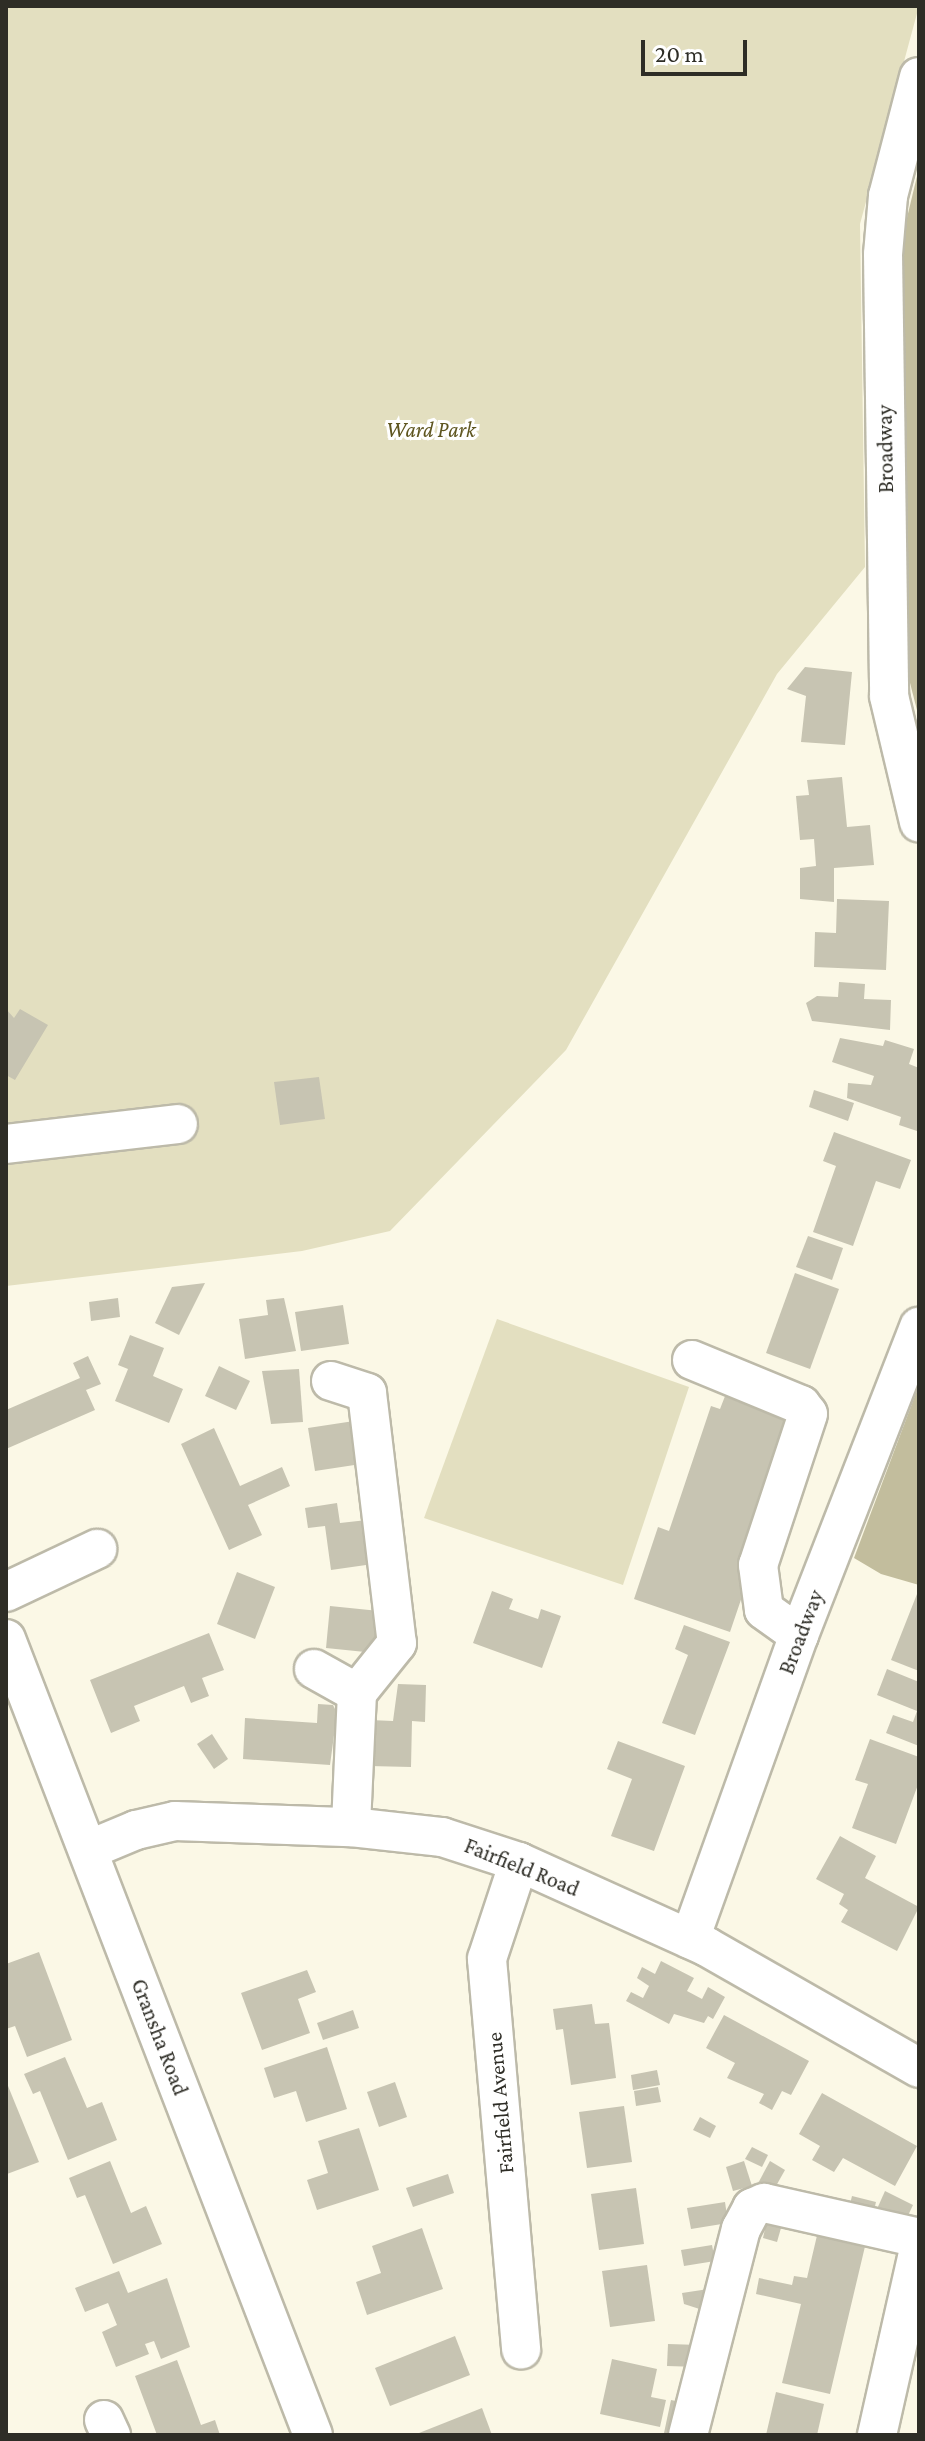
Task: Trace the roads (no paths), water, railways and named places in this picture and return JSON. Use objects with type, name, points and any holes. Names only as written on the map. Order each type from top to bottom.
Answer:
[{"type":"street","name":"Broadway","points":[[919,77],[888,196],[883,254],[889,696],[919,822]]},
{"type":"street","points":[[6,1144],[178,1124]]},
{"type":"street","name":"Broadway","points":[[690,1939],[799,1635],[919,1327]]},
{"type":"street","points":[[692,1360],[801,1405],[808,1414],[758,1565],[764,1610],[799,1635]]},
{"type":"street","points":[[331,1381],[367,1393],[397,1643],[357,1693],[351,1827]]},
{"type":"street","points":[[6,1592],[97,1549]]},
{"type":"street","name":"Gransha Road","points":[[6,1639],[313,2435]]},
{"type":"street","points":[[314,1669],[357,1693]]},
{"type":"street","name":"Fairfield Road","points":[[88,1850],[136,1830],[175,1821],[351,1827],[442,1837],[519,1862],[690,1939],[919,2068]]},
{"type":"street","name":"Fairfield Avenue","points":[[519,1862],[487,1959],[521,2350]]},
{"type":"street","points":[[688,2435],[741,2229],[752,2208],[764,2203],[919,2238]]},
{"type":"street","points":[[877,2435],[913,2296],[919,2249]]},
{"type":"park label","name":"Ward Park","points":[[431,430]]}]
